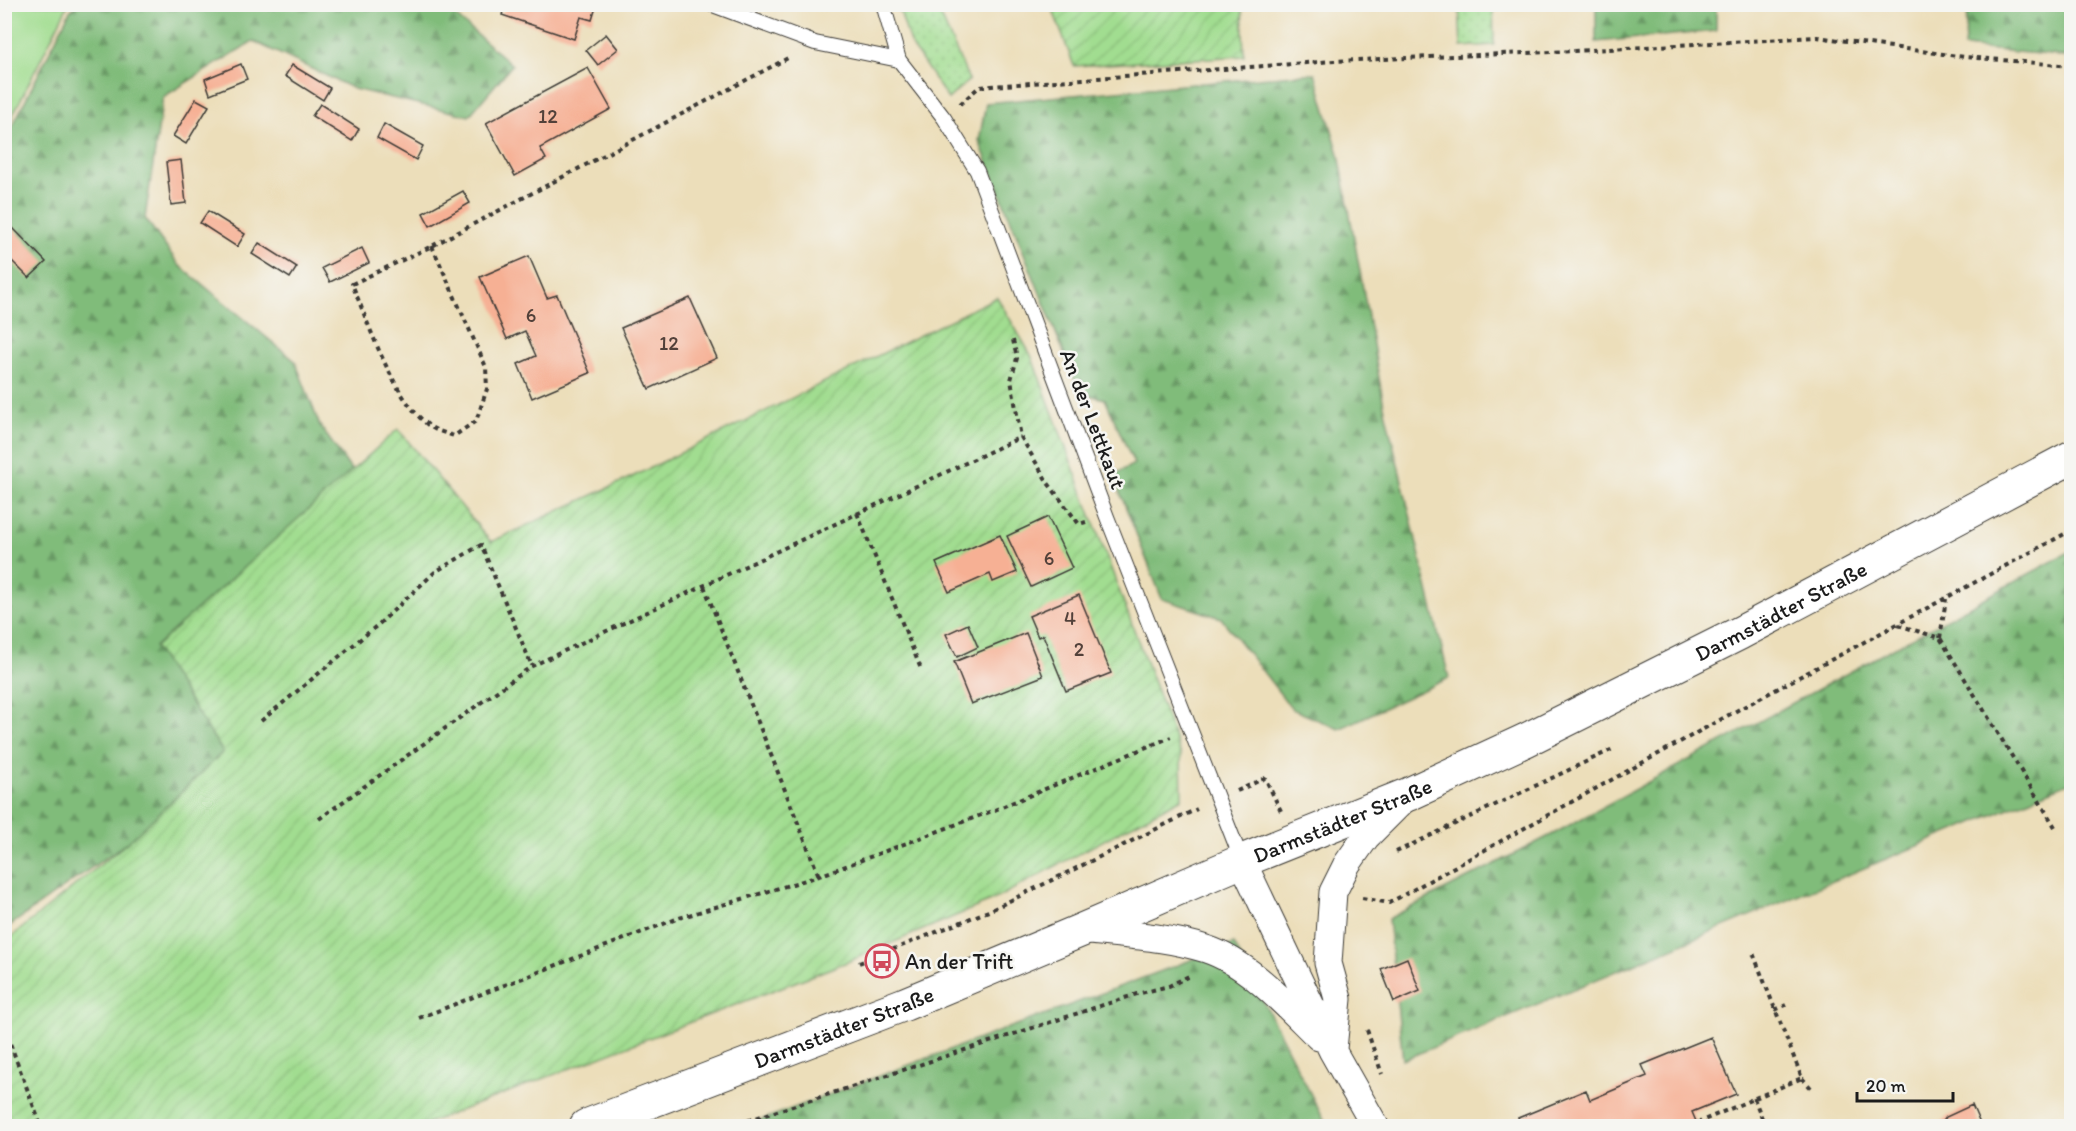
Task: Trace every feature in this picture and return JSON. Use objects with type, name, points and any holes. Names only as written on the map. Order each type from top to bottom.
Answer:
[{"type":"main road","name":"Darmstädter Straße","points":[[586,1126],[905,1004],[1242,861],[1409,794],[1526,740],[1740,633],[2072,457]]},
{"type":"street","points":[[1332,1050],[1338,999],[1328,963],[1333,892],[1347,864],[1366,837],[1409,794]]},
{"type":"street","points":[[1242,861],[1332,1050],[1374,1126]]},
{"type":"street","points":[[1082,930],[1167,939],[1208,950],[1239,966],[1279,998],[1332,1050]]},
{"type":"lane","points":[[710,4],[815,43],[899,60]]},
{"type":"lane","name":"An der Lettkaut","points":[[883,4],[899,60],[944,118],[977,171],[1107,517],[1242,861]]},
{"type":"path","points":[[944,118],[979,87],[1334,61],[1574,51],[1817,37],[1965,57],[2072,66]]},
{"type":"path","points":[[432,246],[486,368],[486,389],[476,421],[454,436],[430,427],[413,411],[385,363],[352,284],[432,246],[815,43]]},
{"type":"path","points":[[1012,336],[1017,358],[1011,380],[1021,437],[1048,483],[1079,524],[1107,517]]},
{"type":"path","points":[[320,819],[532,666],[1021,437]]},
{"type":"path","points":[[857,513],[921,669]]},
{"type":"path","points":[[1355,897],[1389,903],[1736,711],[2072,531]]},
{"type":"path","points":[[261,721],[380,623],[435,572],[481,545],[532,666]]},
{"type":"path","points":[[704,586],[819,876]]},
{"type":"path","points":[[1946,598],[1940,638],[2055,827]]},
{"type":"path","points":[[1898,625],[1940,638]]},
{"type":"path","points":[[419,1018],[679,918],[819,876],[992,811],[1191,728]]},
{"type":"path","points":[[1396,852],[1613,749]]},
{"type":"path","points":[[859,963],[991,910],[1265,778],[1294,840]]},
{"type":"path","points":[[731,1126],[1169,986],[1187,978],[1202,966],[1208,950]]},
{"type":"path","points":[[1753,952],[1802,1078],[1811,1088]]},
{"type":"path","points":[[1775,1010],[1786,1005]]},
{"type":"path","points":[[4,1027],[41,1126]]},
{"type":"path","points":[[1697,1123],[1802,1078]]},
{"type":"path","points":[[1754,1098],[1765,1126]]},
{"type":"green space","points":[[4,5],[68,5],[5,131]]},
{"type":"green space","points":[[76,5],[443,5],[512,65],[469,116],[354,89],[253,41],[163,97],[145,218],[179,265],[295,361],[320,426],[352,471],[155,647],[223,752],[132,839],[5,929],[4,143],[70,11]]},
{"type":"green space","points":[[898,5],[936,5],[969,80],[948,99],[910,43]]},
{"type":"green space","points":[[1051,5],[1242,5],[1244,56],[1074,66]]},
{"type":"green space","points":[[1459,5],[1493,5],[1494,45],[1461,47]]},
{"type":"green space","points":[[1596,5],[1716,5],[1716,31],[1596,42]]},
{"type":"green space","points":[[1968,5],[2071,5],[2071,57],[1964,47]]},
{"type":"green space","points":[[1315,73],[1339,154],[1384,406],[1449,678],[1339,729],[1292,709],[1221,618],[1162,599],[1113,475],[1134,464],[1105,399],[1080,393],[979,141],[986,103]]},
{"type":"green space","points":[[997,297],[1031,355],[1181,755],[1182,798],[993,900],[847,962],[420,1126],[5,1126],[5,942],[132,839],[223,752],[155,647],[398,429],[491,542],[636,475]]},
{"type":"green space","points":[[2071,551],[2071,782],[1403,1060],[1388,919],[1555,833]]},
{"type":"green space","points":[[1234,944],[1327,1126],[745,1126]]},
{"type":"building","points":[[505,4],[597,4],[592,20],[581,17],[574,39],[502,15]]},
{"type":"building","points":[[606,34],[618,49],[598,65],[586,50]]},
{"type":"building","points":[[241,64],[247,79],[210,94],[205,79]]},
{"type":"building","points":[[292,65],[330,88],[323,100],[285,76]]},
{"type":"building","points":[[588,68],[611,109],[540,148],[546,159],[515,176],[486,123]]},
{"type":"building","points":[[196,99],[209,106],[186,144],[173,136]]},
{"type":"building","points":[[320,104],[359,129],[352,141],[312,116]]},
{"type":"building","points":[[384,124],[423,146],[416,160],[377,138]]},
{"type":"building","points":[[181,160],[186,203],[171,205],[166,162]]},
{"type":"building","points":[[463,191],[470,203],[430,226],[423,213]]},
{"type":"building","points":[[208,211],[245,234],[237,247],[200,223]]},
{"type":"building","points":[[13,228],[46,262],[29,278],[4,253],[4,236]]},
{"type":"building","points":[[259,243],[297,267],[290,278],[252,254]]},
{"type":"building","points":[[362,248],[369,263],[330,282],[322,268]]},
{"type":"building","points":[[529,256],[547,298],[557,295],[590,373],[532,398],[518,364],[536,356],[525,331],[507,339],[480,277]]},
{"type":"building","points":[[690,298],[717,358],[649,389],[621,328]]},
{"type":"building","points":[[1048,517],[1072,568],[1031,587],[1007,536]]},
{"type":"building","points":[[1000,535],[1017,572],[993,582],[990,574],[949,592],[936,563]]},
{"type":"building","points":[[1079,595],[1111,673],[1066,691],[1043,635],[1038,637],[1029,616]]},
{"type":"building","points":[[968,624],[978,647],[957,657],[946,634]]},
{"type":"building","points":[[1026,633],[1043,676],[971,704],[954,662]]},
{"type":"building","points":[[1407,958],[1420,991],[1394,1002],[1381,969]]},
{"type":"building","points":[[1711,1037],[1736,1094],[1692,1112],[1698,1126],[1522,1126],[1518,1118],[1586,1090],[1590,1100],[1647,1076],[1642,1065]]},
{"type":"building","points":[[1972,1105],[1981,1126],[1940,1126],[1946,1117]]},
{"type":"place","name":"An der Trift","points":[[882,961]]}]
